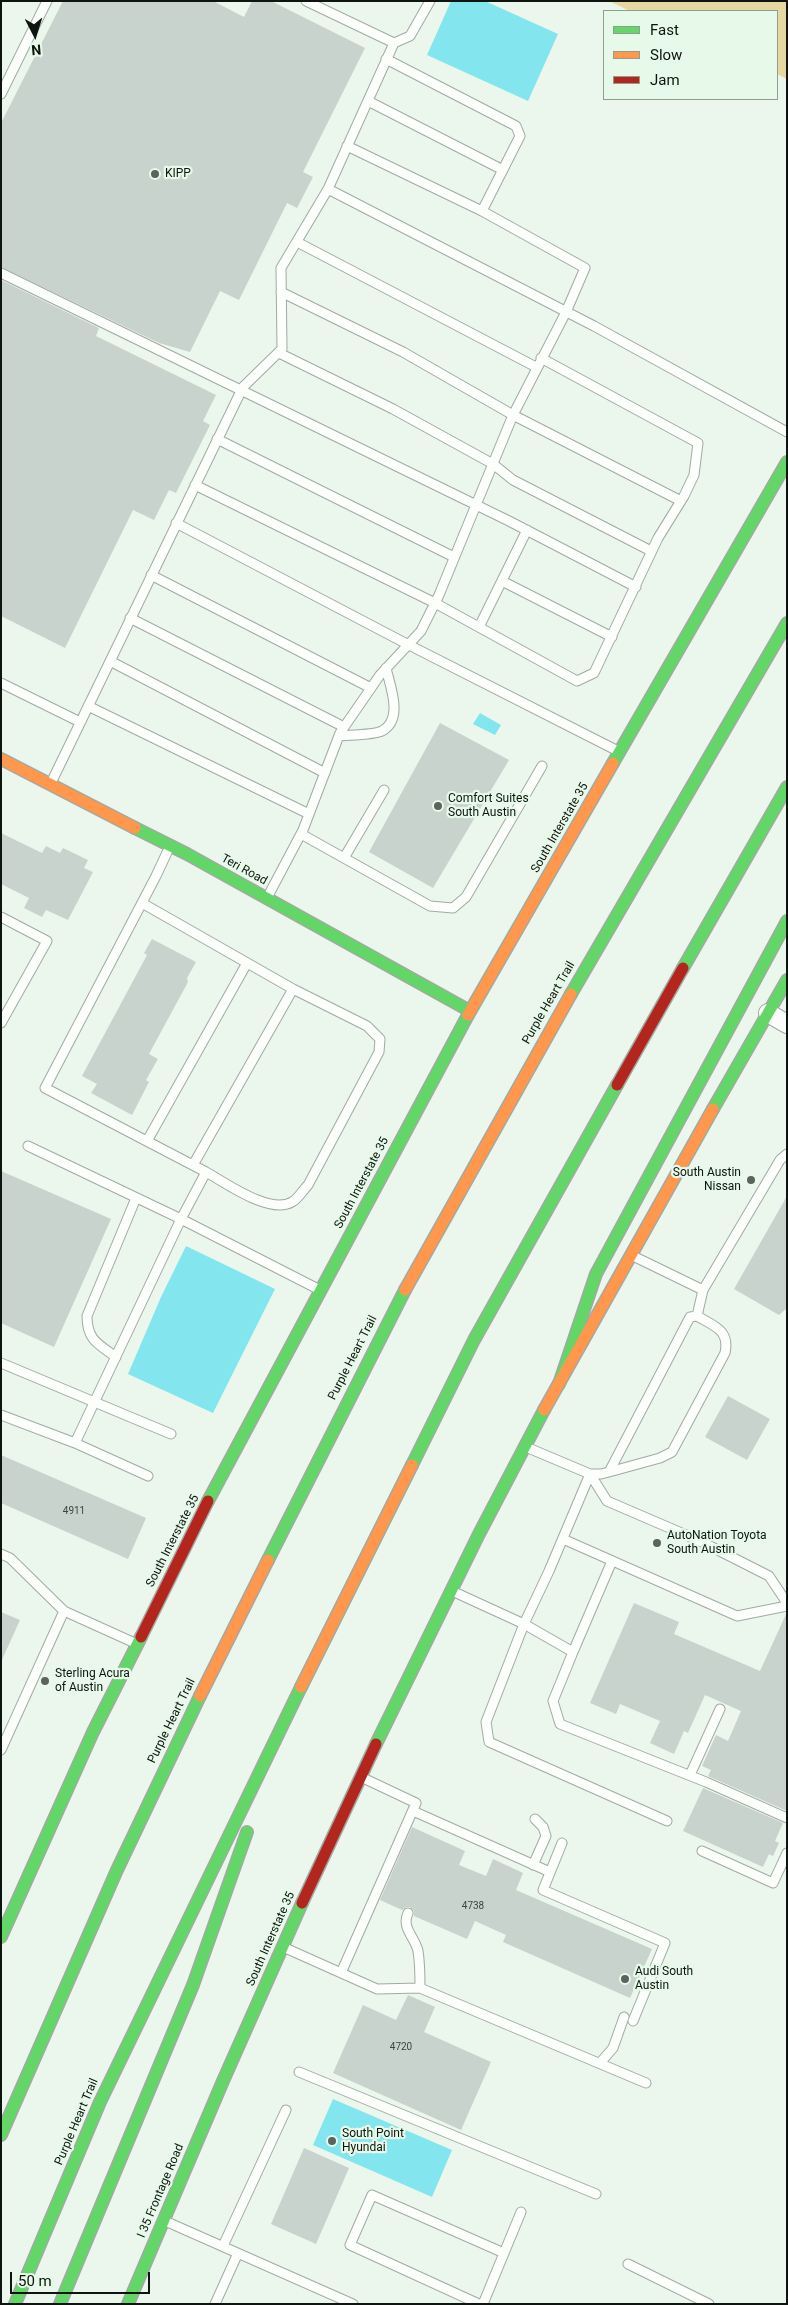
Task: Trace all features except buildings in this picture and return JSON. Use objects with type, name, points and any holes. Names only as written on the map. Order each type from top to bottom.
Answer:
[{"type":"main road","name":"South Interstate 35","points":[[1,1937],[93,1732],[221,1476],[320,1290],[470,1011],[787,462]]},
{"type":"main road","name":"Purple Heart Trail","points":[[1,2135],[116,1870],[181,1733],[387,1322],[578,981],[787,623]]},
{"type":"main road","name":"Teri Road","points":[[1,758],[170,845],[470,1011]]},
{"type":"main road","name":"Purple Heart Trail","points":[[15,2304],[100,2102],[293,1704],[474,1340],[726,890],[787,787]]},
{"type":"main road","points":[[559,1384],[596,1274],[734,1015],[787,921]]},
{"type":"main road","name":"South Interstate 35","points":[[220,2090],[282,1947],[360,1777],[452,1591],[629,1253],[787,980]]},
{"type":"main road","points":[[256,1807],[293,1704]]},
{"type":"main road","points":[[60,2304],[193,1985],[250,1826]]},
{"type":"main road","name":"I 35 Frontage Road","points":[[128,2304],[220,2090]]},
{"type":"street","points":[[768,1013],[787,1024]]},
{"type":"lane","points":[[1,94],[47,1]]},
{"type":"lane","points":[[306,1],[394,43]]},
{"type":"lane","points":[[50,784],[240,391],[282,349],[281,268],[328,189],[394,43],[410,36],[430,1]]},
{"type":"lane","points":[[386,59],[516,126],[520,136],[482,211]]},
{"type":"lane","points":[[368,101],[503,170]]},
{"type":"lane","points":[[266,898],[301,834],[341,732],[386,668],[420,631],[435,603],[513,415],[536,367],[566,312],[585,268],[482,211],[347,146]]},
{"type":"lane","points":[[328,189],[566,312],[787,432]]},
{"type":"lane","points":[[297,242],[536,367]]},
{"type":"lane","points":[[1,273],[527,530],[636,587]]},
{"type":"lane","points":[[281,292],[403,352],[513,415],[681,501]]},
{"type":"lane","points":[[279,353],[393,409],[493,464],[513,480],[651,551]]},
{"type":"lane","points":[[195,485],[435,603],[577,681],[594,673],[636,587],[651,551],[694,475],[698,443],[541,358]]},
{"type":"lane","points":[[217,439],[454,557]]},
{"type":"lane","points":[[176,523],[407,644],[620,752]]},
{"type":"lane","points":[[479,627],[527,530]]},
{"type":"lane","points":[[151,574],[371,688]]},
{"type":"lane","points":[[502,581],[612,637]]},
{"type":"lane","points":[[130,618],[341,732],[382,732],[391,723],[395,706],[386,668]]},
{"type":"lane","points":[[110,661],[325,773]]},
{"type":"lane","points":[[1,682],[80,722]]},
{"type":"lane","points":[[88,706],[309,814]]},
{"type":"lane","points":[[301,834],[430,906],[453,908],[466,897],[542,766]]},
{"type":"lane","points":[[344,858],[384,790]]},
{"type":"lane","points":[[142,903],[293,989],[368,1026],[380,1039],[379,1052],[308,1185],[292,1202],[274,1205],[253,1198],[45,1088],[142,903],[170,845]]},
{"type":"lane","points":[[1,917],[46,941],[1,1024]]},
{"type":"lane","points":[[146,1141],[247,963]]},
{"type":"lane","points":[[193,1165],[293,989]]},
{"type":"lane","points":[[28,1146],[181,1219],[320,1290]]},
{"type":"lane","points":[[696,1316],[703,1290],[780,1160],[787,1154]]},
{"type":"lane","points":[[75,1443],[181,1219],[206,1172]]},
{"type":"lane","points":[[116,1357],[93,1340],[87,1329],[87,1316],[136,1198]]},
{"type":"lane","points":[[629,1253],[703,1290]]},
{"type":"lane","points":[[526,1447],[590,1474],[609,1472],[660,1458],[672,1452],[725,1353],[728,1342],[726,1335],[696,1316],[690,1317],[609,1472]]},
{"type":"lane","points":[[1,1363],[171,1434]]},
{"type":"lane","points":[[1,1415],[75,1443],[148,1476]]},
{"type":"lane","points":[[590,1474],[524,1624],[486,1722],[489,1742],[667,1821]]},
{"type":"lane","points":[[563,1539],[737,1616],[787,1604],[769,1576],[700,1541],[607,1501],[590,1474]]},
{"type":"lane","points":[[1,1554],[10,1558],[64,1612],[137,1644]]},
{"type":"lane","points":[[612,1561],[553,1701],[560,1724],[690,1776],[787,1818]]},
{"type":"lane","points":[[452,1591],[524,1624],[573,1652]]},
{"type":"lane","points":[[1,1750],[64,1612]]},
{"type":"lane","points":[[690,1776],[720,1709]]},
{"type":"lane","points":[[341,1973],[416,1803],[360,1777]]},
{"type":"lane","points":[[413,1811],[550,1872]]},
{"type":"lane","points":[[533,1865],[546,1836],[543,1827],[535,1819]]},
{"type":"lane","points":[[562,1843],[543,1890],[665,1943],[634,2021]]},
{"type":"lane","points":[[702,1851],[773,1883],[784,1869],[787,1853]]},
{"type":"lane","points":[[408,1913],[405,1919],[406,1927],[418,1949],[420,1988]]},
{"type":"lane","points":[[282,1947],[377,1989],[420,1988],[646,2083]]},
{"type":"lane","points":[[600,2063],[613,2048],[624,2017]]},
{"type":"lane","points":[[299,2072],[596,2194]]},
{"type":"lane","points":[[223,2246],[286,2110]]},
{"type":"lane","points":[[504,2252],[372,2195],[350,2245],[481,2304],[504,2252],[521,2212]]},
{"type":"lane","points":[[163,2220],[353,2304]]},
{"type":"lane","points":[[215,2304],[238,2254]]},
{"type":"lane","points":[[628,2264],[709,2304]]},
{"type":"shaded area","points":[[609,1],[787,1],[787,79],[778,74],[778,10],[628,10]]},
{"type":"water","points":[[451,1],[485,1],[558,34],[528,101],[427,55]]},
{"type":"water","points":[[480,713],[501,725],[495,735],[473,724]]},
{"type":"water","points":[[186,1246],[275,1289],[213,1413],[128,1374],[161,1297]]},
{"type":"water","points":[[333,2099],[452,2150],[432,2197],[313,2145]]},
{"type":"traffic: fast","points":[[613,763],[787,462]]},
{"type":"traffic: fast","points":[[571,994],[787,623]]},
{"type":"traffic: fast","points":[[683,968],[787,787]]},
{"type":"traffic: fast","points":[[135,828],[187,854],[470,1011]]},
{"type":"traffic: fast","points":[[559,1384],[596,1274],[787,921]]},
{"type":"traffic: fast","points":[[713,1109],[787,980]]},
{"type":"traffic: fast","points":[[208,1501],[468,1015]]},
{"type":"traffic: fast","points":[[412,1465],[474,1340],[617,1085]]},
{"type":"traffic: fast","points":[[268,1560],[405,1290]]},
{"type":"traffic: fast","points":[[376,1744],[479,1534],[544,1410]]},
{"type":"traffic: fast","points":[[1,1937],[93,1732],[141,1637]]},
{"type":"traffic: fast","points":[[15,2304],[100,2102],[301,1687]]},
{"type":"traffic: fast","points":[[1,2135],[117,1870],[200,1696]]},
{"type":"traffic: fast","points":[[60,2304],[193,1985],[247,1832]]},
{"type":"traffic: fast","points":[[128,2304],[223,2081],[302,1903]]},
{"type":"traffic: slow","points":[[1,759],[135,828]]},
{"type":"traffic: slow","points":[[468,1015],[613,763]]},
{"type":"traffic: slow","points":[[405,1290],[571,994]]},
{"type":"traffic: slow","points":[[544,1410],[713,1109]]},
{"type":"traffic: slow","points":[[301,1687],[412,1465]]},
{"type":"traffic: slow","points":[[200,1696],[268,1560]]},
{"type":"traffic: jam","points":[[617,1085],[683,968]]},
{"type":"traffic: jam","points":[[141,1637],[208,1501]]},
{"type":"traffic: jam","points":[[302,1903],[376,1744]]},
{"type":"place","name":"KIPP","points":[[155,174]]},
{"type":"place","name":"Comfort Suites South Austin","points":[[438,806]]},
{"type":"place","name":"South Austin Nissan","points":[[751,1180]]},
{"type":"place","name":"AutoNation Toyota South Austin","points":[[657,1543]]},
{"type":"place","name":"Sterling Acura of Austin","points":[[45,1681]]},
{"type":"place","name":"Audi South Austin","points":[[625,1979]]},
{"type":"place","name":"South Point Hyundai","points":[[332,2141]]}]
